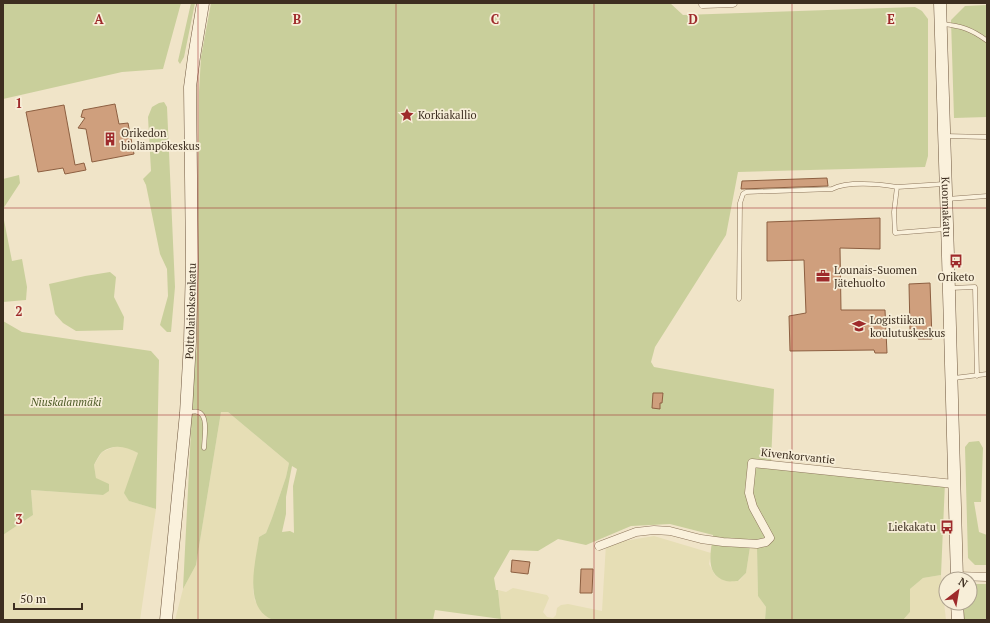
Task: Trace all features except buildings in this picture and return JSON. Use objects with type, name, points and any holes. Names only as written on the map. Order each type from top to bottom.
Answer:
[{"type":"street","name":"Polttolaitoksenkatu","points":[[166,620],[186,413],[190,342],[192,270],[190,87],[203,3]]},
{"type":"street","points":[[703,4],[733,3]]},
{"type":"street","name":"Kuormakatu","points":[[940,3],[948,228],[957,571]]},
{"type":"street","name":"Kivenkorvantie","points":[[599,546],[636,532],[654,530],[670,531],[701,539],[724,542],[757,544],[766,542],[770,538],[753,507],[748,493],[752,462],[954,484]]},
{"type":"lane","points":[[941,24],[958,25],[986,40]]},
{"type":"lane","points":[[944,136],[987,136]]},
{"type":"lane","points":[[739,299],[740,204],[742,194],[746,192],[832,189],[840,185],[883,185],[896,187],[946,183]]},
{"type":"lane","points":[[896,187],[894,212],[895,233],[948,228]]},
{"type":"lane","points":[[946,199],[987,196]]},
{"type":"lane","points":[[949,288],[975,287],[977,376]]},
{"type":"lane","points":[[952,378],[987,374]]},
{"type":"lane","points":[[186,413],[197,412],[202,415],[205,420],[204,448]]},
{"type":"shaded area","points":[[221,412],[228,412],[289,463],[286,477],[266,533],[259,537],[253,590],[255,601],[270,619],[273,620],[175,620],[183,589],[196,565]]},
{"type":"shaded area","points":[[124,446],[138,453],[129,501],[156,509],[140,620],[3,620],[3,535],[33,515],[31,490],[103,495],[96,478],[94,465],[102,452],[114,447]]},
{"type":"shaded area","points":[[654,536],[711,553],[709,564],[715,575],[726,581],[739,581],[746,573],[750,547],[757,548],[758,596],[766,607],[765,620],[501,619],[498,590],[506,592],[513,588],[547,595],[549,598],[543,612],[547,617],[553,618],[556,615],[557,608],[561,605],[568,604],[602,611],[606,544]]},
{"type":"shaded area","points":[[938,576],[938,611],[945,611],[946,620],[903,620],[910,612],[910,589],[923,578]]},
{"type":"green space","points":[[3,3],[181,3],[163,69],[122,72],[3,99]]},
{"type":"green space","points":[[191,3],[195,3],[184,57],[180,64],[178,61]]},
{"type":"green space","points":[[211,3],[670,3],[683,15],[915,7],[922,11],[928,19],[928,156],[925,167],[738,172],[726,235],[655,347],[651,362],[654,367],[774,389],[771,463],[945,482],[941,571],[938,571],[938,576],[923,578],[910,589],[910,612],[903,620],[765,620],[766,607],[758,596],[757,548],[750,547],[746,573],[738,581],[727,581],[714,574],[710,562],[713,535],[670,524],[631,526],[586,545],[558,539],[538,551],[510,550],[494,578],[496,590],[498,590],[501,619],[435,610],[433,620],[273,620],[263,614],[257,605],[254,595],[254,571],[259,537],[266,533],[286,477],[289,463],[228,412],[221,412],[196,565],[183,589],[193,391],[197,343],[199,92],[201,57]],"holes":[[[292,466],[297,469],[293,486],[294,533],[290,531],[282,532],[286,514],[286,497]]]},
{"type":"green space","points":[[987,5],[987,117],[954,118],[951,20],[965,6]]},
{"type":"green space","points":[[164,102],[167,107],[175,287],[171,332],[167,332],[160,325],[168,296],[167,269],[160,254],[146,185],[143,179],[151,171],[148,117],[152,107]]},
{"type":"green space","points":[[19,175],[20,183],[3,209],[3,179]]},
{"type":"green space","points":[[3,215],[12,261],[22,259],[27,287],[26,300],[3,302]]},
{"type":"green space","points":[[110,272],[116,277],[114,297],[124,317],[123,330],[76,331],[63,323],[55,314],[49,284]]},
{"type":"green space","name":"Niuskalanmäki","points":[[3,321],[22,332],[151,351],[159,360],[156,509],[129,501],[124,493],[138,453],[129,449],[116,447],[102,452],[94,465],[96,478],[109,484],[109,491],[103,495],[31,490],[33,515],[3,535]]},
{"type":"green space","points":[[979,441],[983,448],[981,502],[974,502],[979,532],[987,535],[987,565],[975,565],[968,558],[965,447],[969,442]]},
{"type":"green space","points":[[978,584],[987,584],[987,620],[963,620],[963,611],[978,611]]},
{"type":"place","name":"Korkiakallio","points":[[407,115]]},
{"type":"place","name":"Orikedon biolämpökeskus","points":[[110,139]]},
{"type":"place","name":"Oriketo","points":[[956,261]]},
{"type":"place","name":"Lounais-Suomen Jätehuolto","points":[[823,276]]},
{"type":"place","name":"Logistiikan koulutuskeskus","points":[[859,326]]},
{"type":"place","name":"Liekakatu","points":[[947,527]]}]
